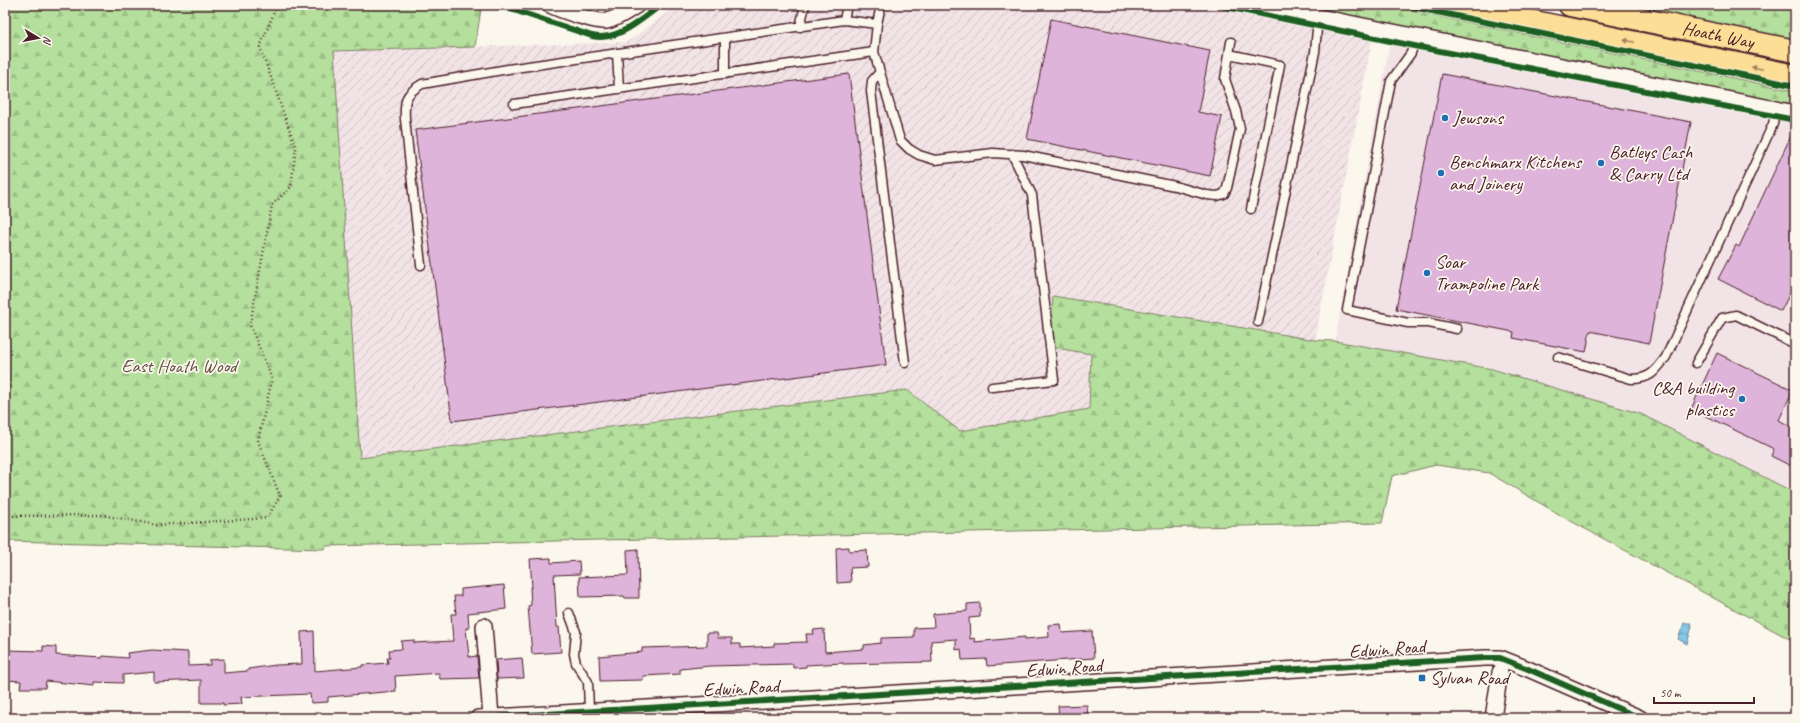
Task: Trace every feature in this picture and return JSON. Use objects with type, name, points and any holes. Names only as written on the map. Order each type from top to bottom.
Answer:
[{"type":"main road","name":"Hoath Way","points":[[1453,5],[1795,76]]},
{"type":"main road","name":"Hoath Way","points":[[1570,5],[1795,51]]},
{"type":"street","points":[[550,5],[578,16],[606,22],[637,5]]},
{"type":"street","points":[[1259,5],[1795,113]]},
{"type":"street","points":[[484,626],[484,718]]},
{"type":"street","name":"Edwin Road","points":[[484,718],[1486,658],[1500,658],[1528,668],[1640,718]]},
{"type":"street","points":[[1493,718],[1500,672]]},
{"type":"lane","points":[[800,27],[805,5]]},
{"type":"lane","points":[[844,20],[847,5]]},
{"type":"lane","points":[[881,5],[874,52],[900,140],[914,152],[935,160],[993,152],[1030,156],[1175,186],[1207,195],[1217,196],[1224,194],[1229,181],[1240,128],[1225,79],[1231,42]]},
{"type":"lane","points":[[1258,322],[1315,52],[1318,17]]},
{"type":"lane","points":[[421,265],[404,102],[412,90],[422,84],[617,53],[844,20],[877,24]]},
{"type":"lane","points":[[1416,37],[1411,52],[1391,80],[1348,310],[1408,323],[1429,323],[1457,329]]},
{"type":"lane","points":[[725,38],[725,74]]},
{"type":"lane","points":[[514,104],[874,52]]},
{"type":"lane","points":[[617,53],[619,89]]},
{"type":"lane","points":[[1229,54],[1280,65],[1251,209]]},
{"type":"lane","points":[[880,72],[872,81],[871,91],[905,363]]},
{"type":"lane","points":[[1558,356],[1631,379],[1643,379],[1656,371],[1666,357],[1773,124],[1776,109]]},
{"type":"lane","points":[[992,387],[1054,380],[1032,195],[1012,154]]},
{"type":"lane","points":[[1696,363],[1722,318],[1736,314],[1795,344]]},
{"type":"lane","points":[[569,613],[576,632],[574,654],[576,663],[588,682],[589,711]]},
{"type":"path","points":[[5,516],[102,515],[157,525],[267,518],[280,496],[258,441],[272,379],[250,326],[272,205],[290,187],[296,148],[260,47],[277,5]]},
{"type":"shaded area","points":[[678,5],[1205,5],[1372,40],[1315,340],[1053,296],[1092,354],[1089,409],[960,431],[907,390],[360,458],[334,51],[627,42]]},
{"type":"shaded area","points":[[1393,25],[1795,109],[1795,493],[1641,414],[1492,369],[1335,341]]},
{"type":"green space","name":"East Hoath Wood","points":[[5,5],[469,5],[481,9],[475,47],[334,51],[360,458],[907,390],[960,431],[1089,409],[1091,354],[1050,347],[1053,296],[1315,340],[1335,341],[1492,369],[1641,414],[1795,493],[1795,642],[1567,519],[1489,473],[1436,465],[1392,476],[1382,523],[326,546],[325,549],[5,541]]},
{"type":"green space","points":[[1293,5],[1383,5],[1403,9],[1795,91],[1795,109]]},
{"type":"green space","points":[[1614,5],[1780,5],[1795,8],[1795,42]]},
{"type":"water","points":[[1684,623],[1691,623],[1692,626],[1687,644],[1678,639]]},
{"type":"building","points":[[1051,19],[1210,51],[1198,112],[1222,117],[1210,176],[1027,139]]},
{"type":"building","points":[[849,74],[886,365],[452,421],[415,130]]},
{"type":"building","points":[[1442,74],[1691,122],[1649,343],[1590,331],[1586,352],[1513,338],[1514,332],[1396,309]]},
{"type":"building","points":[[1795,127],[1795,283],[1781,311],[1718,279],[1736,245],[1739,247]]},
{"type":"building","name":"C&A building plastics","points":[[1717,353],[1793,390],[1779,420],[1795,429],[1795,468],[1771,456],[1774,449],[1691,409]]},
{"type":"building","points":[[849,547],[849,551],[867,550],[868,567],[850,568],[851,582],[837,583],[836,548]]},
{"type":"building","points":[[638,549],[639,598],[625,598],[624,596],[580,597],[579,577],[628,575],[627,550]]},
{"type":"building","points":[[551,558],[551,563],[579,561],[580,574],[554,575],[557,627],[559,627],[561,652],[532,654],[528,606],[531,605],[530,587],[532,587],[530,559]]},
{"type":"building","points":[[504,585],[506,609],[468,613],[469,628],[466,628],[469,657],[477,656],[479,678],[440,679],[439,673],[395,676],[396,691],[328,697],[328,702],[311,703],[310,694],[241,697],[242,704],[223,705],[223,703],[201,703],[201,680],[154,682],[154,672],[123,675],[123,683],[94,682],[94,686],[46,681],[45,688],[20,688],[21,681],[5,680],[5,650],[43,651],[43,646],[56,647],[56,655],[102,658],[103,656],[128,658],[127,653],[152,650],[188,652],[188,666],[210,665],[210,660],[224,659],[224,673],[248,671],[248,669],[276,665],[302,664],[301,632],[314,631],[315,671],[388,663],[387,658],[390,658],[389,650],[402,649],[401,641],[414,640],[414,643],[453,641],[451,614],[456,614],[454,596],[461,596],[461,589]]},
{"type":"building","points":[[980,603],[980,617],[969,618],[970,639],[974,638],[975,642],[1025,637],[1025,639],[1049,637],[1048,625],[1061,624],[1062,633],[1092,631],[1094,658],[987,666],[986,659],[962,660],[961,649],[956,650],[956,639],[931,641],[932,662],[843,663],[806,665],[806,667],[793,668],[793,664],[710,666],[680,669],[680,674],[643,676],[643,680],[600,681],[599,656],[642,652],[642,648],[707,646],[707,633],[717,633],[718,638],[732,638],[732,644],[740,644],[740,648],[774,646],[774,643],[807,642],[806,634],[814,634],[813,630],[824,629],[825,652],[864,649],[864,645],[881,643],[881,638],[914,637],[914,628],[934,627],[933,614],[967,611],[967,604]]},
{"type":"building","points":[[522,658],[524,678],[497,679],[496,660]]},
{"type":"building","points":[[1087,705],[1088,718],[1059,718],[1058,706]]},
{"type":"cycle path","points":[[499,5],[592,36],[602,37],[620,33],[637,23],[661,5]]},
{"type":"cycle path","points":[[1217,5],[1414,46],[1795,120]]},
{"type":"cycle path","points":[[1403,5],[1795,86]]},
{"type":"cycle path","points":[[478,718],[1485,658],[1500,658],[1640,718]]},
{"type":"place","name":"Jewsons","points":[[1445,118]]},
{"type":"place","name":"Batleys Cash & Carry Ltd","points":[[1601,163]]},
{"type":"place","name":"Benchmarx Kitchens and Joinery","points":[[1441,173]]},
{"type":"place","name":"Soar Trampoline Park","points":[[1427,273]]},
{"type":"place","name":"C&A building plastics","points":[[1742,399]]},
{"type":"place","name":"Sylvan Road","points":[[1422,678]]}]
